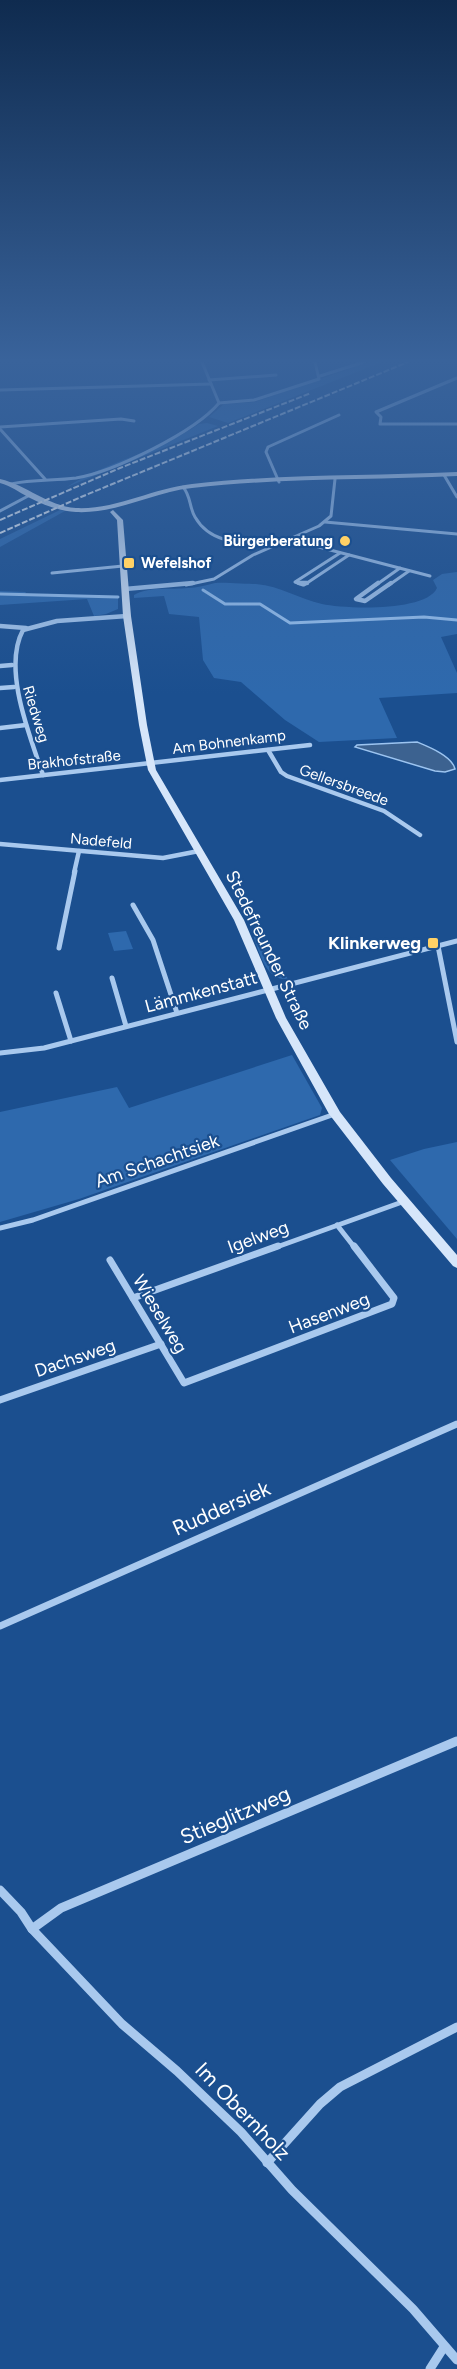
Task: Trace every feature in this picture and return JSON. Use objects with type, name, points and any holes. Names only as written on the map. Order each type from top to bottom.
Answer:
[{"type":"street","points":[[39,473],[45,479]]},
{"type":"street","points":[[11,484],[85,476],[93,473]]},
{"type":"street","points":[[275,473],[279,482]]},
{"type":"street","points":[[0,481],[11,484],[30,495],[70,509],[114,509],[183,487],[457,474]]},
{"type":"street","points":[[444,475],[457,497]]},
{"type":"street","points":[[325,522],[332,512],[335,479]]},
{"type":"street","points":[[183,487],[189,493],[195,518],[210,535],[226,540],[272,545]]},
{"type":"street","points":[[0,511],[30,495]]},
{"type":"street","name":"Stedefreunder Straße","points":[[114,509],[120,520],[127,616],[150,764],[240,923],[268,990],[296,1047],[335,1114],[387,1181],[399,1203],[457,1263]]},
{"type":"street","points":[[125,589],[200,584],[221,576],[272,545],[325,522],[457,534]]},
{"type":"street","points":[[288,539],[430,576]]},
{"type":"street","points":[[340,553],[295,582],[304,585],[349,555]]},
{"type":"street","points":[[52,573],[123,566]]},
{"type":"street","points":[[400,568],[356,599],[365,602],[409,571]]},
{"type":"street","points":[[0,626],[26,628],[48,622],[127,616]]},
{"type":"street","name":"Riedweg","points":[[26,628],[16,637],[12,665],[14,687],[43,775]]},
{"type":"street","points":[[0,666],[12,665]]},
{"type":"street","points":[[0,688],[14,687]]},
{"type":"street","points":[[0,728],[26,725]]},
{"type":"street","name":"Am Bohnenkamp","points":[[150,764],[310,745]]},
{"type":"street","name":"Gellersbreede","points":[[267,750],[286,776],[384,811],[420,835]]},
{"type":"street","name":"Brakhofstraße","points":[[0,780],[150,764]]},
{"type":"street","name":"Nadefeld","points":[[0,844],[163,858],[200,851]]},
{"type":"street","points":[[59,948],[78,851]]},
{"type":"street","points":[[133,905],[141,914],[177,1013]]},
{"type":"street","name":"Lämmkenstatt","points":[[0,1053],[33,1050],[71,1041],[457,941]]},
{"type":"street","points":[[438,946],[454,1007],[457,1042]]},
{"type":"street","name":"Lämmkenstatt","points":[[112,978],[126,1026]]},
{"type":"street","points":[[56,993],[71,1041]]},
{"type":"street","name":"Am Schachtsiek","points":[[0,1228],[33,1220],[335,1114]]},
{"type":"street","name":"Igelweg","points":[[133,1298],[399,1203]]},
{"type":"street","name":"Hasenweg","points":[[184,1383],[392,1304],[394,1298],[337,1225]]},
{"type":"street","name":"Wieselweg","points":[[110,1260],[184,1383]]},
{"type":"street","name":"Dachsweg","points":[[0,1400],[161,1344]]},
{"type":"street","name":"Ruddersiek","points":[[0,1626],[457,1424]]},
{"type":"street","name":"Stieglitzweg","points":[[32,1929],[62,1908],[457,1741]]},
{"type":"street","name":"Im Obernholz","points":[[0,1890],[21,1912],[32,1929],[122,2024],[177,2071],[240,2132],[311,2210],[405,2301],[457,2360]]},
{"type":"street","points":[[267,2163],[320,2104],[340,2087],[457,2027]]},
{"type":"street","points":[[430,2369],[444,2347]]},
{"type":"shaded area","points":[[94,473],[103,473],[67,487]]},
{"type":"shaded area","points":[[60,510],[65,511],[0,547],[0,539]]},
{"type":"shaded area","points":[[457,572],[457,634],[441,637],[457,673],[457,693],[379,698],[397,738],[319,742],[285,720],[241,682],[214,678],[203,660],[199,617],[169,614],[164,596],[134,598],[134,595],[146,590],[229,583],[265,585],[333,606],[384,607],[402,605],[430,596],[437,588],[433,580],[442,574]]},
{"type":"shaded area","points":[[0,591],[26,592],[24,595],[118,598],[118,609],[94,616],[87,599],[0,605]]},
{"type":"shaded area","points":[[417,742],[445,756],[455,769],[445,772],[435,771],[355,747],[357,745]]},
{"type":"shaded area","points":[[251,930],[255,930],[288,979],[273,975],[268,969]]},
{"type":"shaded area","points":[[126,931],[133,949],[114,951],[108,933]]},
{"type":"shaded area","points":[[292,1055],[322,1108],[320,1115],[79,1199],[0,1222],[0,1112],[117,1087],[129,1108]]},
{"type":"shaded area","points":[[457,1142],[457,1239],[390,1160],[424,1149]]},
{"type":"waterway","points":[[203,590],[225,604],[260,604],[290,623],[424,617],[457,620]]},
{"type":"waterway","points":[[0,594],[118,597]]},
{"type":"railway","points":[[0,520],[109,473]]},
{"type":"railway","points":[[0,533],[140,473]]},
{"type":"place","name":"Bürgerberatung","points":[[345,541]]},
{"type":"place","name":"Wefelshof","points":[[129,563]]},
{"type":"place","name":"Klinkerweg","points":[[433,943]]}]
